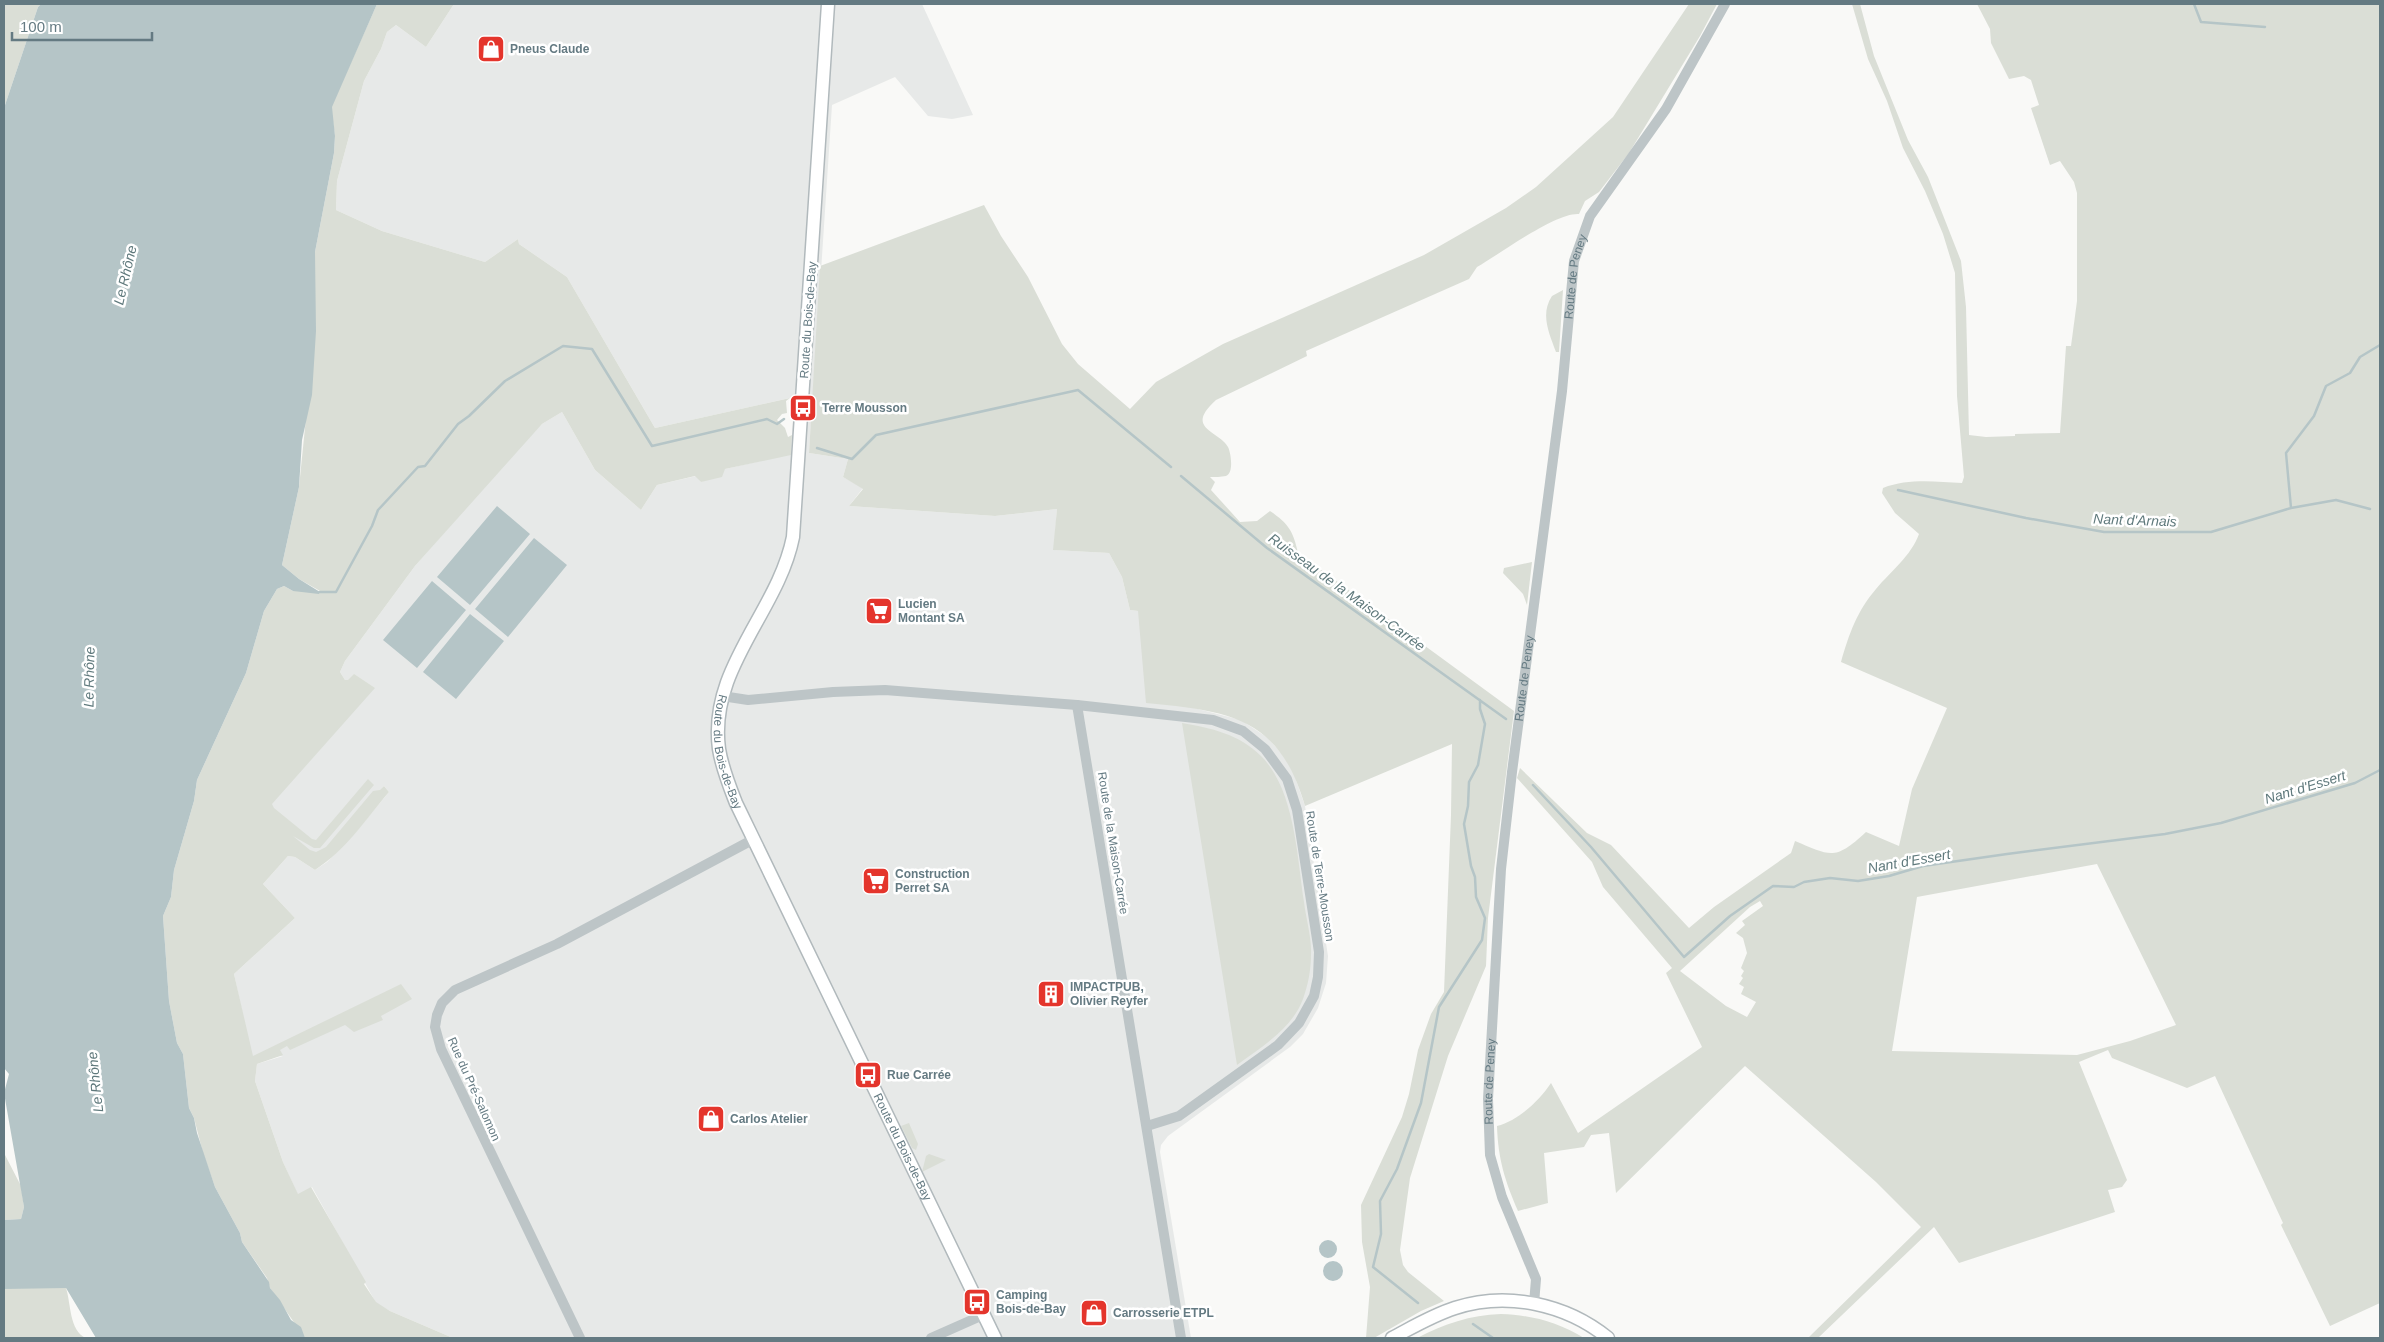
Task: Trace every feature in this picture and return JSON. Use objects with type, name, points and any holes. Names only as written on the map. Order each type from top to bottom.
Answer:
[{"type":"main road","name":"Route du Bois-de-Bay","points":[[828,4],[793,537],[790,555],[776,590],[734,664],[722,696],[718,733],[722,762],[736,803],[994,1338]]},
{"type":"main road","points":[[1392,1338],[1435,1316],[1466,1305],[1498,1301],[1534,1304],[1572,1316],[1608,1338]]},
{"type":"street","name":"Route de Peney","points":[[1534,1304],[1536,1278],[1502,1197],[1490,1155],[1488,1099],[1502,859],[1562,391],[1574,261],[1582,234],[1590,216],[1666,109],[1725,4]]},
{"type":"street","points":[[722,696],[748,700],[833,692],[885,690],[1077,705]]},
{"type":"street","name":"Route de la Maison-Carrée","points":[[1077,705],[1181,1338]]},
{"type":"street","name":"Route de Terre-Mousson","points":[[1077,705],[1200,718],[1223,723],[1242,731],[1265,748],[1284,773],[1293,794],[1299,819],[1319,952],[1318,977],[1310,1005],[1292,1032],[1263,1056],[1180,1116],[1147,1126]]},
{"type":"street","name":"Rue du Pré-Salomon","points":[[580,1338],[441,1049],[436,1027],[439,1008],[455,990],[557,944],[754,839]]},
{"type":"street","points":[[932,1338],[983,1315]]},
{"type":"shaded area","points":[[4,4],[41,4],[38,7],[4,108]]},
{"type":"shaded area","points":[[377,4],[454,4],[426,47],[396,25],[387,32],[381,49],[364,81],[337,181],[336,210],[382,231],[485,262],[518,239],[519,244],[567,277],[655,428],[790,398],[786,401],[787,413],[782,414],[777,420],[785,428],[788,437],[792,435],[791,455],[725,469],[722,477],[701,482],[695,476],[657,485],[641,510],[595,470],[562,412],[542,424],[415,566],[345,661],[340,672],[345,680],[348,680],[354,674],[375,688],[272,804],[274,808],[312,839],[316,840],[368,779],[374,785],[320,848],[314,848],[293,836],[310,850],[316,852],[326,847],[373,791],[380,790],[384,786],[389,792],[355,834],[326,862],[315,870],[295,857],[288,856],[263,884],[295,918],[234,974],[253,1056],[401,984],[412,999],[381,1016],[383,1020],[354,1032],[345,1025],[290,1050],[287,1046],[280,1050],[283,1055],[257,1064],[255,1081],[283,1162],[298,1194],[311,1187],[366,1282],[364,1284],[376,1302],[390,1311],[453,1338],[305,1338],[270,1288],[267,1278],[242,1242],[240,1233],[215,1187],[203,1153],[194,1118],[189,1108],[183,1054],[177,1043],[169,1001],[163,916],[171,897],[174,870],[194,801],[197,780],[246,673],[264,611],[277,589],[284,586],[293,591],[320,591],[299,579],[282,565],[299,487],[315,289],[315,252],[334,153],[335,136],[333,122],[324,123]]},
{"type":"shaded area","points":[[454,4],[922,4],[973,115],[952,119],[928,116],[895,77],[832,105],[809,453],[848,459],[843,477],[863,488],[849,506],[995,516],[1057,509],[1054,550],[1109,553],[1122,577],[1130,610],[1138,611],[1194,708],[1241,720],[1268,738],[1287,760],[1305,806],[1328,956],[1326,983],[1318,1008],[1303,1034],[1290,1047],[1168,1136],[1161,1145],[1160,1152],[1191,1338],[453,1338],[376,1303],[312,1187],[298,1195],[283,1162],[255,1081],[257,1064],[283,1056],[252,1057],[234,974],[295,918],[263,884],[288,856],[295,857],[315,870],[327,862],[355,833],[389,792],[384,786],[325,852],[305,852],[266,811],[345,680],[340,672],[345,661],[415,566],[529,436],[542,424],[562,412],[595,470],[641,510],[657,485],[696,476],[701,482],[725,469],[791,454],[794,397],[655,428],[567,277],[519,244],[518,239],[485,262],[382,231],[336,210],[337,181],[364,81],[381,49],[387,32],[396,25],[426,47]]},
{"type":"shaded area","points":[[1689,4],[1717,4],[1700,36],[1629,153],[1599,192],[1585,201],[1579,214],[1569,215],[1543,226],[1477,267],[1469,279],[1306,351],[1307,356],[1216,400],[1203,417],[1203,423],[1206,428],[1228,447],[1231,458],[1229,474],[1226,476],[1210,477],[1215,482],[1211,490],[1240,522],[1257,521],[1270,511],[1286,524],[1294,539],[1298,553],[1514,711],[1488,918],[1486,966],[1448,1056],[1410,1178],[1400,1250],[1403,1265],[1408,1272],[1444,1301],[1421,1311],[1374,1338],[1366,1338],[1370,1287],[1362,1242],[1361,1205],[1402,1117],[1418,1050],[1431,1014],[1444,992],[1452,744],[1305,806],[1294,776],[1281,753],[1265,736],[1246,724],[1225,715],[1146,703],[1138,611],[1130,610],[1122,577],[1109,553],[1053,550],[1057,509],[995,516],[849,506],[863,489],[843,477],[848,459],[809,453],[820,266],[984,205],[1001,236],[1028,277],[1062,344],[1078,364],[1130,409],[1156,382],[1223,344],[1424,255],[1506,208],[1536,187],[1613,117]]},
{"type":"shaded area","points":[[1852,4],[1860,4],[1874,56],[1908,140],[1928,177],[1961,261],[1966,307],[1969,435],[1986,437],[2060,433],[2066,346],[2071,346],[2077,301],[2077,193],[2074,182],[2060,161],[2050,165],[2031,108],[2039,105],[2031,80],[2024,76],[2009,79],[1991,43],[1990,29],[1977,4],[2380,4],[2380,1303],[2330,1326],[2281,1225],[2283,1223],[2215,1076],[2187,1088],[2112,1058],[2108,1050],[2079,1062],[2127,1180],[2122,1187],[2108,1190],[2115,1212],[1959,1263],[1934,1227],[1818,1338],[1808,1338],[1921,1227],[1876,1182],[1745,1066],[1616,1193],[1609,1133],[1591,1135],[1584,1147],[1544,1153],[1548,1203],[1518,1211],[1509,1190],[1503,1170],[1497,1126],[1521,1115],[1541,1096],[1551,1083],[1578,1133],[1702,1047],[1666,973],[1672,968],[1603,887],[1592,862],[1517,778],[1520,768],[1587,833],[1611,845],[1689,928],[1714,907],[1791,853],[1795,841],[1817,850],[1832,853],[1847,848],[1866,832],[1899,846],[1912,789],[1947,708],[1841,662],[1851,632],[1869,597],[1906,556],[1919,534],[1895,513],[1882,493],[1883,488],[1913,482],[1962,483],[1964,477],[1957,396],[1955,273],[1943,234],[1925,191],[1903,148],[1887,101],[1868,59]],"holes":[[[2097,864],[2176,1025],[2130,1041],[2077,1055],[1892,1051],[1917,897]],[[1760,901],[1763,906],[1742,921],[1745,925],[1736,933],[1743,938],[1747,953],[1741,968],[1744,971],[1741,976],[1743,978],[1739,984],[1744,987],[1741,994],[1756,1002],[1747,1017],[1726,1006],[1680,971],[1750,907]]]},
{"type":"shaded area","points":[[1563,290],[1559,352],[1556,352],[1546,317],[1548,303],[1552,296]]},
{"type":"shaded area","points":[[1532,562],[1527,605],[1523,594],[1503,573],[1504,568]]},
{"type":"shaded area","points":[[1182,723],[1203,727],[1234,737],[1261,756],[1272,770],[1281,787],[1293,825],[1311,942],[1309,977],[1298,1010],[1284,1028],[1237,1065]]},
{"type":"shaded area","points":[[909,1123],[918,1144],[916,1150],[912,1148],[901,1126]]},
{"type":"shaded area","points":[[4,1153],[21,1186],[24,1207],[21,1219],[4,1220]]},
{"type":"shaded area","points":[[929,1154],[946,1160],[922,1172],[926,1156]]},
{"type":"shaded area","points":[[16,1287],[66,1288],[76,1329],[86,1338],[4,1338],[4,1289]]},
{"type":"shaded area","points":[[1501,1314],[1544,1320],[1584,1338],[1417,1338],[1437,1328],[1458,1321],[1479,1316]]},
{"type":"water","name":"Le Rhône","points":[[41,4],[377,4],[332,107],[335,136],[334,153],[315,252],[316,331],[312,395],[302,440],[299,487],[282,565],[299,579],[320,592],[319,594],[293,591],[284,586],[277,589],[264,611],[246,673],[197,780],[194,801],[174,870],[171,897],[163,916],[169,1001],[177,1043],[183,1054],[189,1108],[194,1118],[215,1187],[240,1233],[242,1242],[269,1282],[270,1288],[280,1300],[291,1320],[301,1327],[305,1338],[96,1338],[66,1288],[4,1289],[4,1220],[21,1219],[24,1207],[4,1093],[9,1074],[4,1068],[4,108],[38,7]]},
{"type":"water","points":[[497,506],[530,534],[470,605],[437,577]]},
{"type":"water","points":[[534,538],[567,565],[508,637],[475,609]]},
{"type":"water","points":[[432,581],[466,610],[417,668],[383,640]]},
{"type":"water","points":[[470,614],[504,641],[456,699],[423,672]]},
{"type":"water","points":[[1328,1240],[1334,1243],[1337,1249],[1334,1255],[1328,1258],[1322,1255],[1319,1249],[1322,1243]]},
{"type":"water","points":[[1333,1261],[1340,1264],[1343,1271],[1340,1278],[1333,1281],[1326,1278],[1323,1271],[1326,1264]]},
{"type":"waterway","points":[[2194,4],[2201,22],[2265,27]]},
{"type":"waterway","points":[[2291,508],[2286,453],[2314,416],[2326,386],[2350,373],[2360,357],[2380,345]]},
{"type":"waterway","name":"Ruisseau de la Maison-Carrée","points":[[320,592],[336,592],[372,526],[378,510],[418,467],[425,466],[458,424],[469,416],[505,381],[563,346],[592,349],[652,446],[767,419],[777,424],[784,419]]},
{"type":"waterway","name":"Ruisseau de la Maison-Carrée","points":[[817,448],[852,459],[876,435],[1078,390],[1171,467]]},
{"type":"waterway","name":"Ruisseau de la Maison-Carrée","points":[[1181,476],[1267,548],[1506,719]]},
{"type":"waterway","name":"Nant d'Arnais","points":[[1898,490],[2026,518],[2104,532],[2211,532],[2291,508],[2336,500],[2370,509]]},
{"type":"waterway","points":[[1418,1303],[1373,1267],[1381,1234],[1380,1201],[1397,1169],[1421,1103],[1439,1007],[1482,940],[1485,918],[1476,897],[1475,877],[1471,866],[1464,824],[1468,806],[1469,782],[1478,765],[1485,724],[1480,709],[1480,700]]},
{"type":"waterway","name":"Nant d'Essert","points":[[1533,785],[1591,847],[1684,957],[1730,916],[1773,886],[1794,887],[1804,882],[1830,878],[1858,881],[1889,876],[1923,866],[2165,834],[2221,823],[2355,783],[2380,770]]},
{"type":"waterway","points":[[1473,1324],[1493,1338]]},
{"type":"place","name":"Pneus Claude","points":[[491,49]]},
{"type":"place","name":"Terre Mousson","points":[[803,408]]},
{"type":"place","name":"Lucien Montant SA","points":[[879,611]]},
{"type":"place","name":"Construction Perret SA","points":[[876,881]]},
{"type":"place","name":"IMPACTPUB, Olivier Reyfer","points":[[1051,994]]},
{"type":"place","name":"Rue Carrée","points":[[868,1075]]},
{"type":"place","name":"Carlos Atelier","points":[[711,1119]]},
{"type":"place","name":"Camping Bois-de-Bay","points":[[977,1302]]},
{"type":"place","name":"Carrosserie ETPL","points":[[1094,1313]]}]
